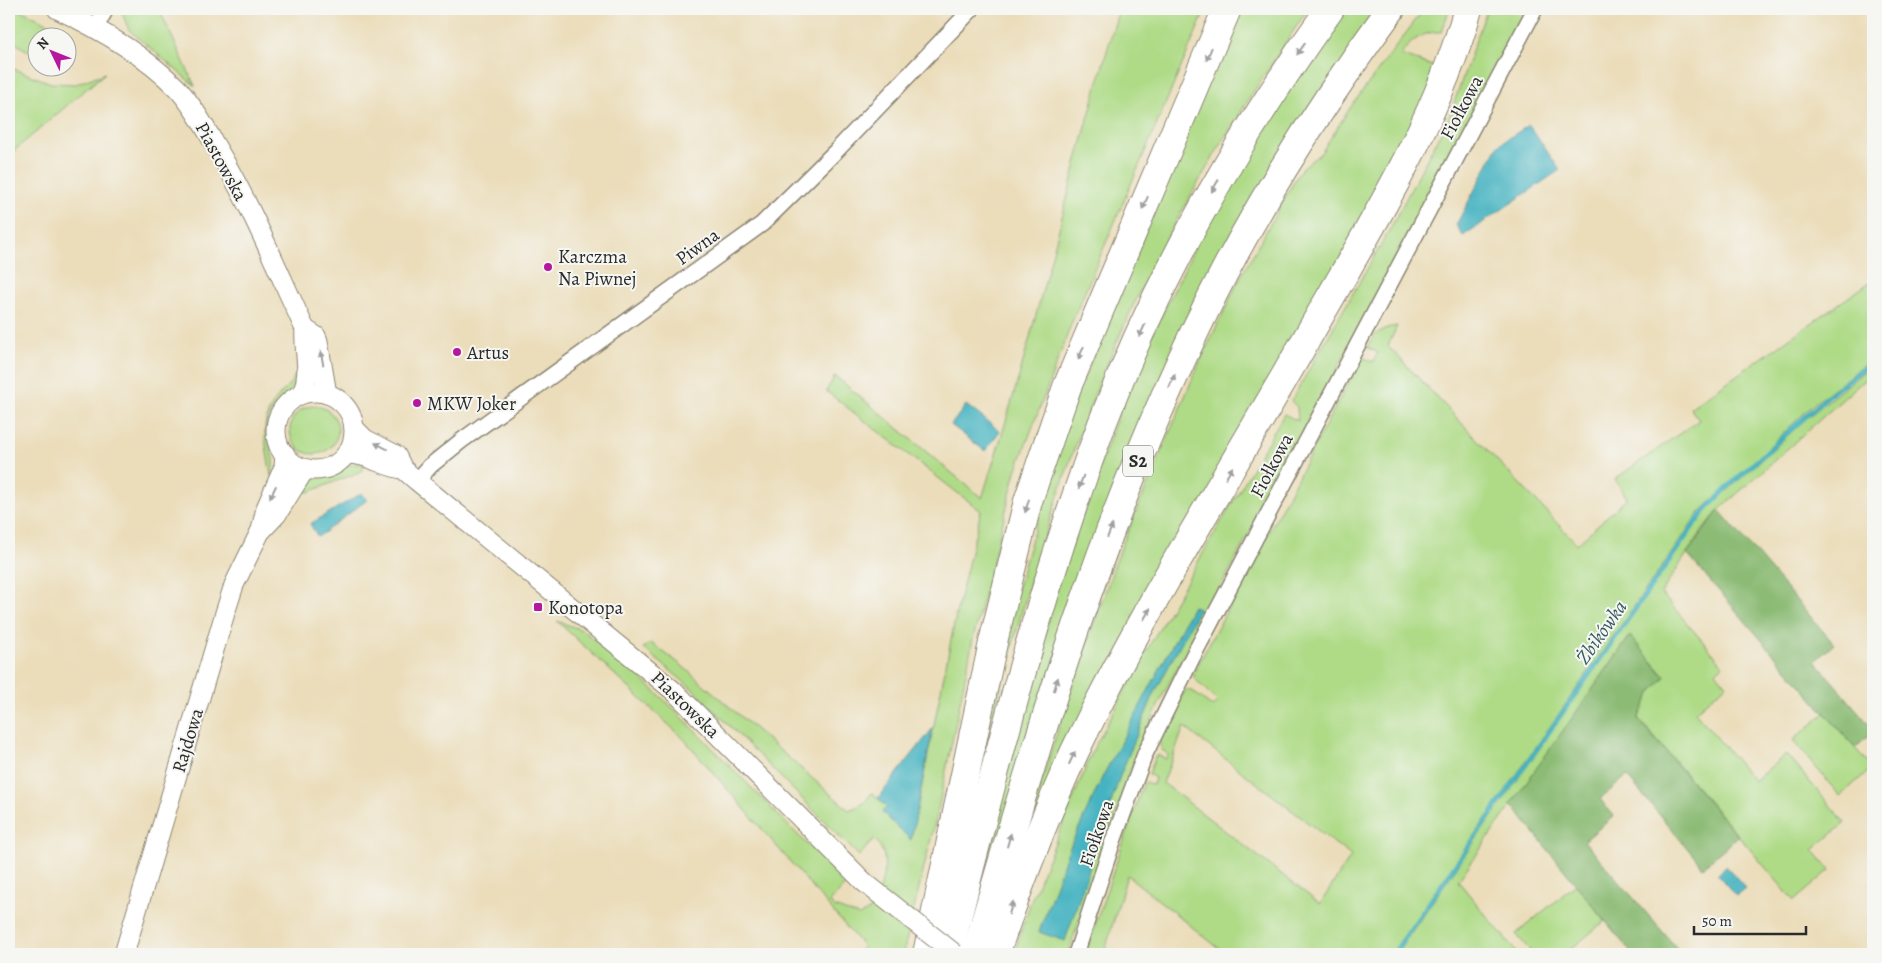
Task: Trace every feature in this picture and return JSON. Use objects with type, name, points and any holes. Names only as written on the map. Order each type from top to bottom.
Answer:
[{"type":"highway","points":[[927,954],[1014,548],[1036,476],[1066,388],[1227,9]]},
{"type":"highway","name":"S2","points":[[948,954],[991,784],[1043,597],[1103,423],[1128,361],[1205,205],[1255,120],[1330,9]]},
{"type":"highway","name":"S2","points":[[976,954],[1065,655],[1105,544],[1162,404],[1217,287],[1260,206],[1302,138],[1391,9]]},
{"type":"highway","points":[[995,954],[1046,815],[1103,694],[1288,372],[1408,157],[1447,75],[1468,9]]},
{"type":"street","name":"Piastowska","points":[[57,9],[95,29],[147,62],[178,89],[199,118],[232,174],[304,329],[304,346],[308,372],[302,394]]},
{"type":"street","points":[[95,29],[106,9]]},
{"type":"street","name":"Piwna","points":[[410,475],[430,466],[461,441],[762,224],[836,151],[972,9]]},
{"type":"street","name":"Fiołkowa","points":[[1076,954],[1112,844],[1146,754],[1192,658],[1535,9]]},
{"type":"street","name":"Piastowska","points":[[304,329],[316,336],[318,341],[328,394]]},
{"type":"street","points":[[319,392],[328,394],[346,407],[354,428],[352,442],[346,454],[333,465],[308,469],[295,464],[284,454],[277,438],[278,420],[287,404],[302,394],[319,392]]},
{"type":"street","name":"Piastowska","points":[[354,428],[365,439],[396,455],[410,475],[675,692],[864,882],[955,954]]},
{"type":"street","name":"Rajdowa","points":[[124,954],[225,612],[234,585],[261,530],[266,508],[284,467],[284,454]]},
{"type":"street","name":"Piastowska","points":[[346,454],[361,455],[410,475]]},
{"type":"street","name":"Rajdowa","points":[[261,530],[277,514],[302,474],[308,469]]},
{"type":"green space","points":[[9,9],[18,9],[55,28],[28,28],[28,51],[9,39]]},
{"type":"green space","points":[[124,9],[159,9],[195,86],[129,30],[122,13]]},
{"type":"green space","points":[[1119,9],[1206,9],[1072,322],[1016,471],[973,639],[938,810],[903,954],[861,954],[862,945],[684,739],[557,621],[582,630],[631,669],[674,709],[846,884],[830,902],[834,907],[859,916],[871,909],[884,873],[885,864],[884,855],[874,839],[859,856],[694,690],[643,648],[651,643],[680,664],[849,810],[863,804],[872,793],[887,807],[911,840],[957,610],[981,511],[826,391],[835,376],[982,498],[1019,376]]},
{"type":"green space","points":[[1238,9],[1308,9],[1264,75],[1202,176],[1163,246],[1118,339],[1093,399],[1050,519],[1013,642],[980,766],[1004,636],[1064,426]]},
{"type":"green space","points":[[1340,9],[1379,9],[1234,236],[965,954],[958,954],[1058,584],[1130,381],[1210,216]]},
{"type":"green space","points":[[1424,9],[1449,9],[1442,32],[1429,33],[1418,38],[1401,55],[1441,69],[1425,104],[1030,826],[1027,826],[1077,671],[1122,545],[1200,361],[1240,278],[1301,169],[1321,153],[1350,108]]},
{"type":"green space","points":[[1487,9],[1529,9],[1163,695],[1137,752],[1067,954],[1014,954],[1031,901],[1093,750],[1152,641],[1284,414],[1298,421],[1297,407],[1291,401],[1390,229],[1449,117]],"holes":[[[1193,606],[1198,609],[1153,696],[1121,773],[1065,940],[1039,932],[1067,854],[1103,776]]]},
{"type":"green space","points":[[9,67],[28,74],[28,78],[38,78],[51,83],[76,84],[105,73],[9,155]]},
{"type":"green space","points":[[1873,280],[1873,358],[1815,403],[1700,512],[1391,954],[1226,954],[1127,875],[1104,954],[1087,954],[1087,948],[1143,785],[1146,782],[1153,785],[1155,778],[1149,774],[1155,757],[1158,755],[1166,759],[1168,754],[1162,750],[1159,742],[1185,690],[1192,691],[1213,707],[1217,701],[1194,678],[1194,672],[1362,357],[1373,362],[1378,353],[1367,347],[1376,335],[1387,328],[1397,326],[1388,346],[1577,544],[1627,498],[1615,479],[1699,420],[1690,408]],"holes":[[[1184,727],[1351,856],[1320,904],[1163,783]]]},
{"type":"green space","points":[[301,364],[296,383],[290,392],[274,407],[268,420],[267,434],[273,461],[271,477],[265,439],[268,412],[290,383]]},
{"type":"green space","points":[[1873,364],[1873,372],[1719,510],[1702,531],[1661,593],[1723,665],[1716,672],[1726,685],[1695,712],[1754,781],[1786,754],[1845,823],[1813,850],[1830,870],[1794,901],[1638,718],[1651,692],[1665,676],[1630,636],[1458,881],[1518,954],[1396,954],[1696,525],[1714,503],[1808,417]]},
{"type":"green space","points":[[309,406],[319,406],[331,413],[338,425],[338,435],[331,447],[319,454],[309,454],[301,450],[294,443],[290,435],[290,425],[294,417],[301,410]]},
{"type":"green space","points":[[352,464],[365,464],[362,471],[309,492],[298,491],[313,479]]},
{"type":"green space","points":[[1719,510],[1834,644],[1815,661],[1873,729],[1873,732],[1855,748],[1687,554]]},
{"type":"green space","points":[[1630,636],[1665,677],[1651,692],[1638,719],[1738,836],[1703,867],[1627,776],[1600,799],[1614,816],[1584,841],[1682,954],[1632,954],[1511,804]]},
{"type":"green space","points":[[1825,713],[1872,768],[1840,796],[1793,740]]},
{"type":"green space","points":[[1576,884],[1605,921],[1565,954],[1533,954],[1516,934]]},
{"type":"water","points":[[1529,125],[1560,170],[1463,236],[1456,225],[1499,144]]},
{"type":"water","points":[[966,405],[1000,431],[985,451],[951,425]]},
{"type":"water","points":[[362,493],[367,500],[318,537],[310,524]]},
{"type":"water","points":[[1193,606],[1199,609],[1153,696],[1121,773],[1065,941],[1039,932],[1067,854],[1103,776]]},
{"type":"water","points":[[933,728],[911,840],[882,812],[887,807],[878,798]]},
{"type":"water","points":[[1726,866],[1746,888],[1736,896],[1717,874]]},
{"type":"waterway","name":"Żbikówka","points":[[1393,954],[1702,514],[1729,486],[1829,395],[1873,361]]},
{"type":"place","name":"Karczma Na Piwnej","points":[[548,267]]},
{"type":"place","name":"Artus","points":[[457,352]]},
{"type":"place","name":"MKW Joker","points":[[417,403]]},
{"type":"place","name":"Konotopa","points":[[538,607]]}]
